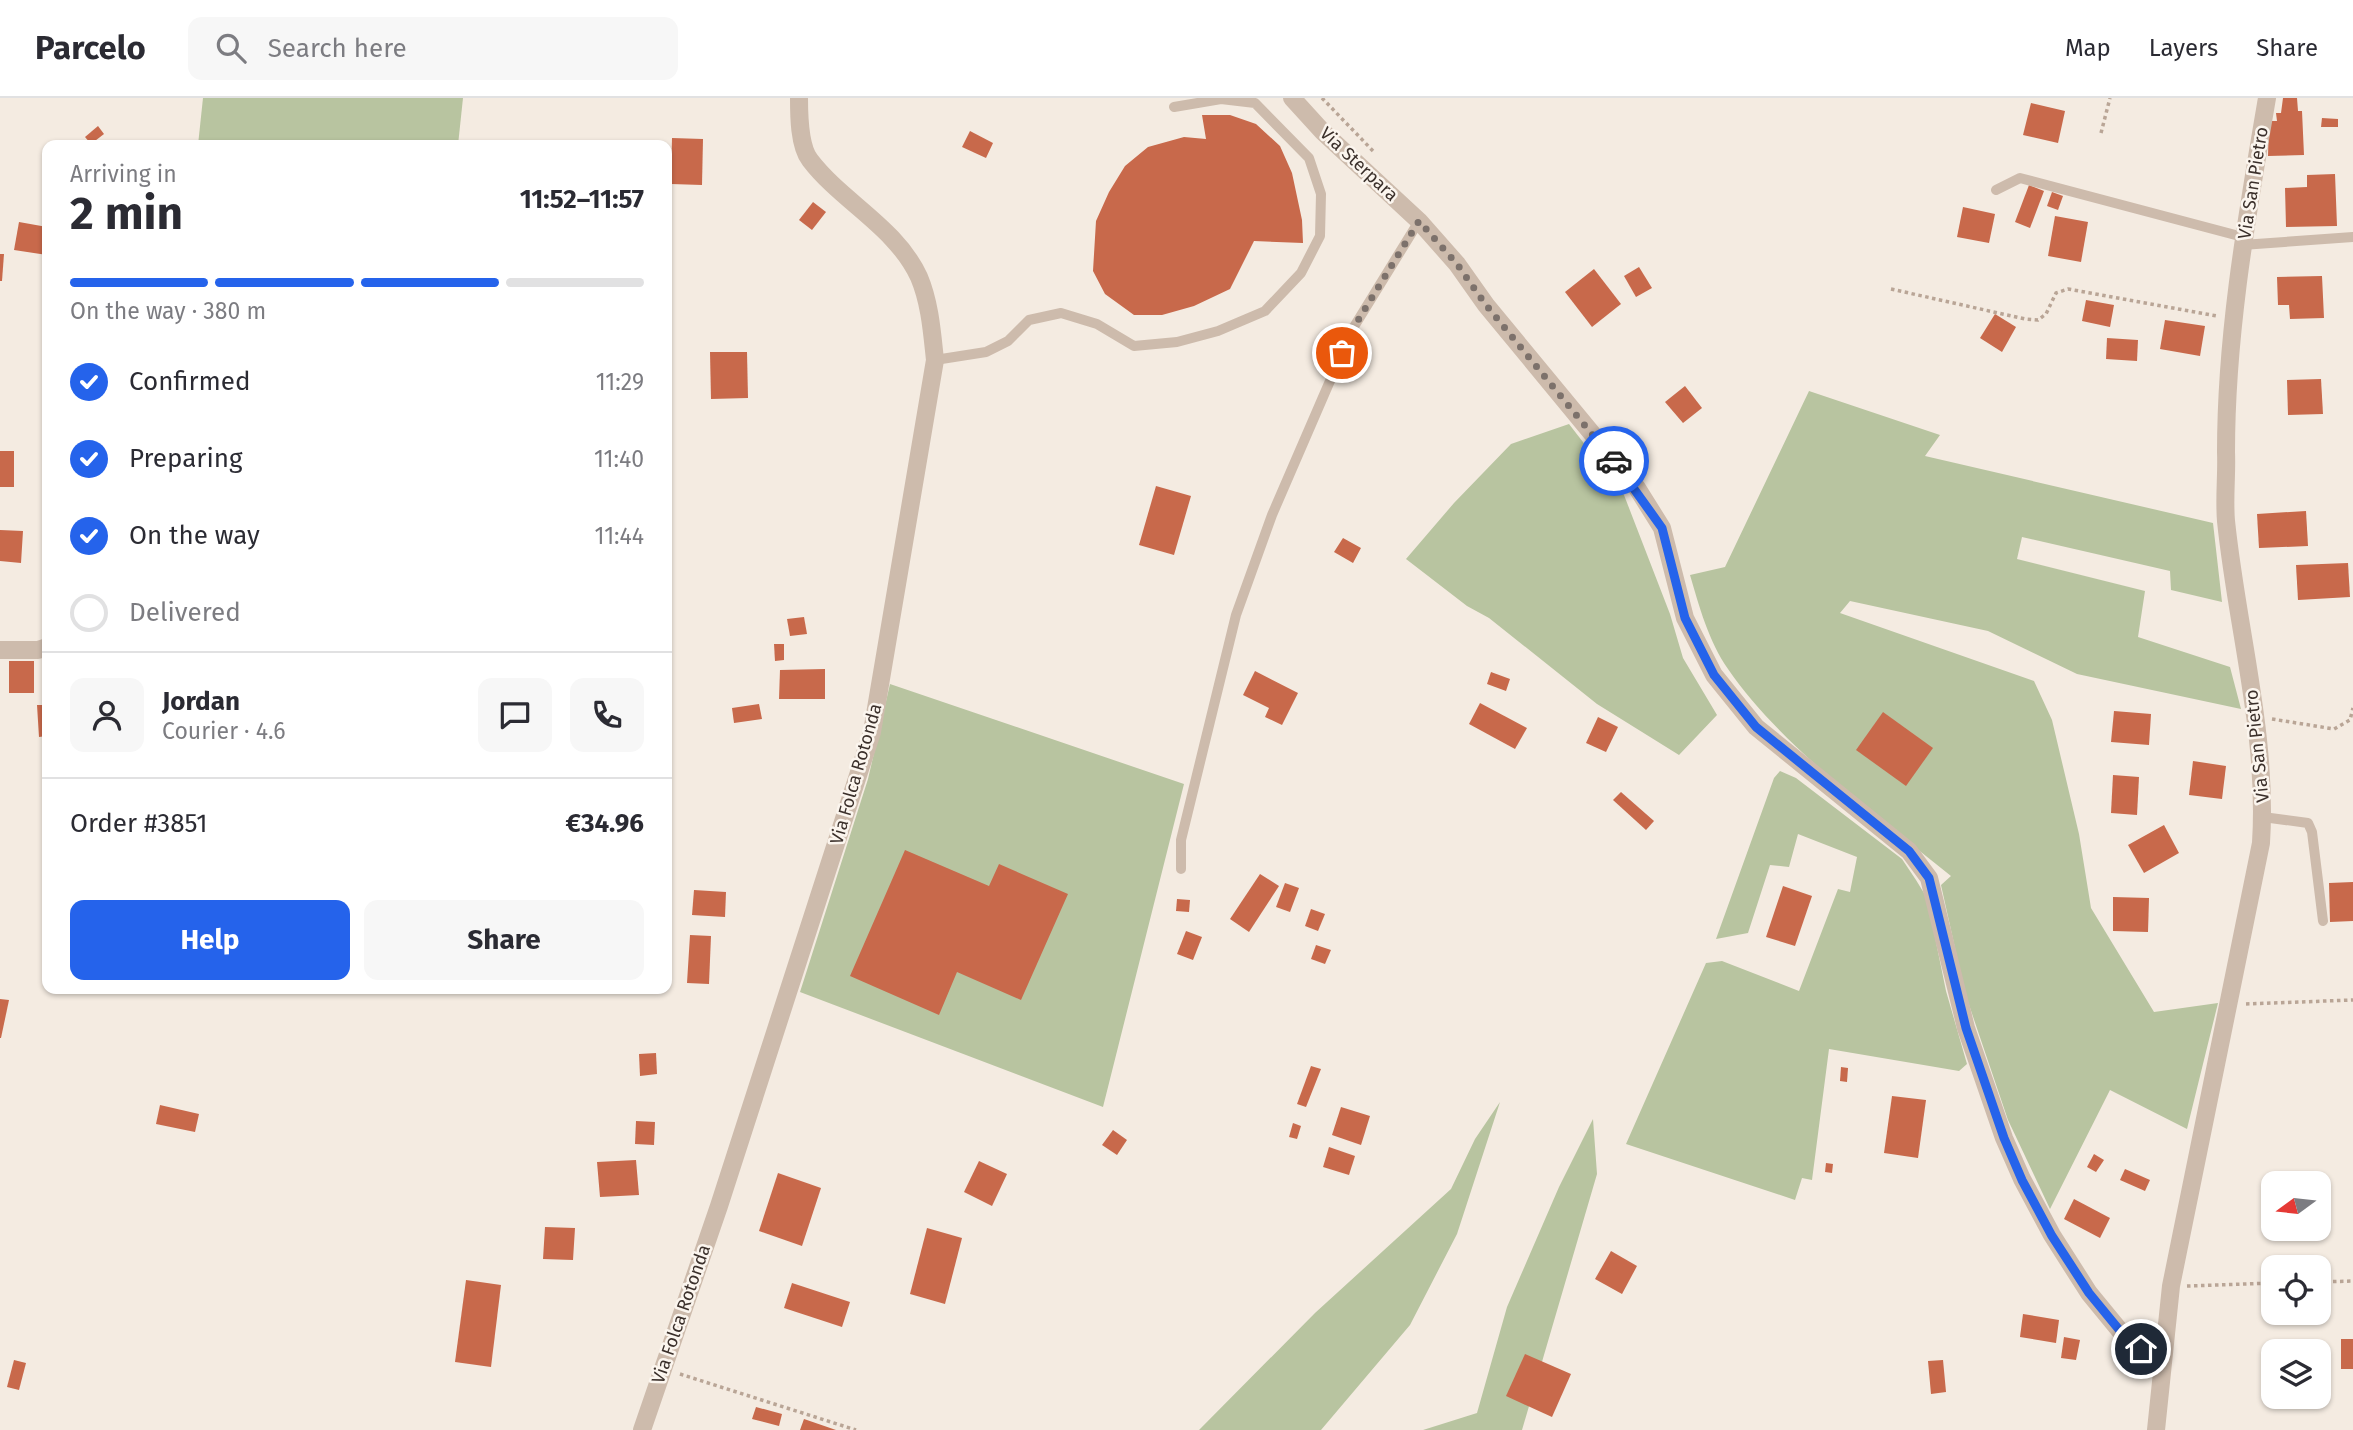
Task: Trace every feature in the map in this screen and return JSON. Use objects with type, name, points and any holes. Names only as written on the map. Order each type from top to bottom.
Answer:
[{"type":"street","name":"Via Folca Rotonda","points":[[642,1430],[661,1368],[719,1206],[872,732],[935,360],[930,311],[918,275],[888,233],[808,159],[799,120],[799,98]]},
{"type":"street","name":"Via Sterpara","points":[[1292,98],[1323,132],[1419,221],[1457,264],[1486,305],[1637,488],[1662,528],[1685,618],[1714,675],[1756,727],[1909,851],[1929,878],[1966,1028],[2004,1138],[2022,1180],[2052,1236],[2089,1293],[2121,1332],[2160,1366]]},
{"type":"street","name":"Via San Pietro","points":[[2156,1430],[2160,1366],[2171,1286],[2261,843],[2261,755],[2225,519],[2226,396],[2233,319],[2267,98]]},
{"type":"street","points":[[0,650],[42,649]]},
{"type":"lane","points":[[935,360],[986,352],[1009,341],[1029,320],[1061,313],[1097,324],[1134,346],[1177,342],[1218,331],[1265,311],[1301,273],[1320,236],[1321,194],[1309,159],[1255,103],[1221,99],[1174,107]]},
{"type":"lane","points":[[1996,190],[2020,178],[2243,241],[2353,237]]},
{"type":"lane","points":[[1181,869],[1181,839],[1236,615],[1267,528],[1352,330],[1419,221]]},
{"type":"lane","points":[[2263,817],[2308,823],[2312,832],[2323,921]]},
{"type":"path","points":[[2101,133],[2110,98]]},
{"type":"path","points":[[1891,289],[2025,319],[2038,320],[2046,314],[2056,293],[2068,289],[2233,319]]},
{"type":"path","points":[[2256,717],[2334,729],[2350,720],[2353,709]]},
{"type":"path","points":[[2226,1005],[2353,1000]]},
{"type":"path","points":[[2331,1282],[2353,1281]]},
{"type":"path","points":[[2171,1286],[2261,1283]]},
{"type":"path","points":[[661,1368],[856,1430]]},
{"type":"green space","points":[[203,98],[463,98],[459,140],[199,140]]},
{"type":"green space","points":[[1809,391],[1940,435],[1925,456],[2213,523],[2222,602],[2171,590],[2170,571],[2022,537],[2017,559],[2145,591],[2138,637],[2230,667],[2241,709],[2077,674],[1988,631],[1850,601],[1840,613],[2034,681],[2052,720],[2079,834],[2091,908],[2154,1012],[2218,1003],[2187,1129],[2110,1090],[2050,1209],[2008,1120],[1965,993],[1941,885],[1951,876],[1832,779],[1774,725],[1749,697],[1715,647],[1693,587],[1690,575],[1725,567]]},
{"type":"green space","points":[[1569,424],[1624,495],[1670,614],[1683,658],[1717,715],[1679,755],[1597,704],[1489,618],[1467,606],[1406,559],[1454,503],[1511,444]]},
{"type":"green space","points":[[890,684],[1184,784],[1103,1107],[800,992],[868,779]]},
{"type":"green space","points":[[1780,771],[1796,778],[1902,859],[1916,880],[1927,898],[1946,991],[1967,1064],[1959,1071],[1829,1049],[1812,1180],[1802,1178],[1795,1200],[1626,1144],[1706,963],[1722,961],[1799,991],[1838,889],[1850,892],[1857,857],[1798,834],[1789,867],[1770,865],[1748,933],[1716,939],[1774,778]]},
{"type":"green space","points":[[1500,1102],[1457,1234],[1410,1325],[1321,1430],[1199,1430],[1315,1313],[1451,1189],[1475,1139]]},
{"type":"green space","points":[[1593,1119],[1597,1174],[1522,1430],[1423,1430],[1477,1413],[1507,1307],[1559,1187]]},
{"type":"building","points":[[2283,98],[2297,98],[2298,111],[2302,111],[2304,155],[2268,156],[2269,121],[2277,121],[2276,113],[2281,113]]},
{"type":"building","points":[[2031,103],[2065,111],[2058,143],[2023,135]]},
{"type":"building","points":[[1202,115],[1230,115],[1256,124],[1280,146],[1292,173],[1302,220],[1303,243],[1254,241],[1230,289],[1194,306],[1162,315],[1134,315],[1105,294],[1093,271],[1096,221],[1125,166],[1148,147],[1184,137],[1206,139]]},
{"type":"building","points":[[2322,118],[2338,119],[2338,127],[2321,127]]},
{"type":"building","points":[[98,126],[104,134],[96,140],[88,140],[85,137]]},
{"type":"building","points":[[970,131],[993,143],[986,158],[962,147]]},
{"type":"building","points":[[703,139],[702,185],[672,184],[672,140]]},
{"type":"building","points":[[2335,174],[2337,226],[2286,227],[2285,188],[2307,187],[2307,175]]},
{"type":"building","points":[[2029,185],[2044,191],[2030,228],[2015,222]]},
{"type":"building","points":[[2052,192],[2063,196],[2058,210],[2047,206]]},
{"type":"building","points":[[813,202],[826,212],[812,230],[799,220]]},
{"type":"building","points":[[1963,207],[1995,214],[1989,243],[1957,237]]},
{"type":"building","points":[[2055,216],[2088,222],[2081,262],[2048,256]]},
{"type":"building","points":[[19,222],[42,226],[42,254],[14,250]]},
{"type":"building","points":[[0,254],[4,254],[2,281],[0,281]]},
{"type":"building","points":[[1639,267],[1652,288],[1636,297],[1624,276]]},
{"type":"building","points":[[1594,269],[1621,304],[1592,327],[1565,292]]},
{"type":"building","points":[[2322,276],[2324,318],[2290,319],[2289,305],[2278,305],[2277,277]]},
{"type":"building","points":[[2086,300],[2114,305],[2110,327],[2082,321]]},
{"type":"building","points":[[1995,314],[2016,327],[2002,352],[1980,338]]},
{"type":"building","points":[[2165,320],[2205,326],[2200,356],[2160,349]]},
{"type":"building","points":[[2107,338],[2138,340],[2137,361],[2106,359]]},
{"type":"building","points":[[710,352],[747,352],[748,398],[711,399]]},
{"type":"building","points":[[2321,379],[2323,414],[2288,415],[2287,380]]},
{"type":"building","points":[[1685,386],[1702,408],[1683,423],[1665,402]]},
{"type":"building","points":[[0,451],[14,451],[14,487],[0,487]]},
{"type":"building","points":[[1156,486],[1191,496],[1174,555],[1139,545]]},
{"type":"building","points":[[2306,511],[2308,546],[2259,548],[2257,514]]},
{"type":"building","points":[[0,530],[23,531],[21,563],[0,561]]},
{"type":"building","points":[[1343,538],[1361,548],[1353,563],[1334,552]]},
{"type":"building","points":[[2348,563],[2350,597],[2298,600],[2296,565]]},
{"type":"building","points":[[804,617],[807,634],[790,636],[787,619]]},
{"type":"building","points":[[774,644],[784,644],[784,660],[775,661]]},
{"type":"building","points":[[9,661],[34,661],[34,693],[9,693]]},
{"type":"building","points":[[825,669],[825,699],[779,699],[780,670]]},
{"type":"building","points":[[1255,671],[1298,693],[1282,725],[1265,717],[1269,708],[1243,695]]},
{"type":"building","points":[[1491,672],[1510,679],[1506,691],[1487,684]]},
{"type":"building","points":[[1480,703],[1527,728],[1515,749],[1469,724]]},
{"type":"building","points":[[759,704],[762,719],[734,723],[732,708]]},
{"type":"building","points":[[37,705],[42,705],[42,737],[39,737]]},
{"type":"building","points":[[2114,711],[2151,714],[2149,745],[2111,742]]},
{"type":"building","points":[[1883,712],[1933,748],[1906,786],[1856,750]]},
{"type":"building","points":[[1598,717],[1618,727],[1606,752],[1586,743]]},
{"type":"building","points":[[2193,761],[2226,766],[2222,799],[2189,795]]},
{"type":"building","points":[[2113,775],[2139,777],[2137,815],[2111,813]]},
{"type":"building","points":[[1621,792],[1654,821],[1646,830],[1613,800]]},
{"type":"building","points":[[2164,825],[2179,853],[2144,873],[2128,845]]},
{"type":"building","points":[[905,850],[989,886],[999,864],[1068,894],[1021,1000],[957,972],[939,1015],[850,976]]},
{"type":"building","points":[[1260,874],[1279,886],[1249,932],[1230,919]]},
{"type":"building","points":[[2353,882],[2353,921],[2330,922],[2329,883]]},
{"type":"building","points":[[1285,883],[1299,888],[1290,912],[1276,907]]},
{"type":"building","points":[[1783,886],[1812,896],[1795,946],[1766,937]]},
{"type":"building","points":[[694,890],[726,892],[725,917],[692,915]]},
{"type":"building","points":[[2113,897],[2149,898],[2148,932],[2113,931]]},
{"type":"building","points":[[1177,899],[1190,900],[1189,912],[1176,911]]},
{"type":"building","points":[[1311,909],[1325,914],[1318,931],[1305,926]]},
{"type":"building","points":[[1186,931],[1202,937],[1193,960],[1177,954]]},
{"type":"building","points":[[690,935],[711,936],[709,984],[687,983]]},
{"type":"building","points":[[1316,945],[1331,950],[1325,964],[1311,959]]},
{"type":"building","points":[[0,999],[9,1000],[1,1038],[0,1038]]},
{"type":"building","points":[[656,1053],[657,1074],[640,1076],[639,1054]]},
{"type":"building","points":[[1311,1066],[1321,1069],[1306,1107],[1297,1104]]},
{"type":"building","points":[[1841,1067],[1848,1068],[1847,1082],[1840,1081]]},
{"type":"building","points":[[1892,1096],[1926,1100],[1918,1158],[1884,1153]]},
{"type":"building","points":[[160,1105],[199,1114],[195,1132],[156,1124]]},
{"type":"building","points":[[1341,1107],[1370,1116],[1361,1145],[1332,1135]]},
{"type":"building","points":[[636,1121],[655,1122],[654,1145],[635,1144]]},
{"type":"building","points":[[1293,1123],[1301,1126],[1297,1139],[1289,1137]]},
{"type":"building","points":[[1113,1130],[1127,1140],[1117,1155],[1102,1145]]},
{"type":"building","points":[[1329,1147],[1355,1156],[1349,1175],[1323,1167]]},
{"type":"building","points":[[2094,1154],[2104,1160],[2096,1172],[2087,1167]]},
{"type":"building","points":[[636,1160],[639,1195],[600,1197],[597,1162]]},
{"type":"building","points":[[979,1161],[1007,1174],[992,1206],[964,1192]]},
{"type":"building","points":[[1826,1163],[1833,1164],[1832,1173],[1825,1172]]},
{"type":"building","points":[[2125,1169],[2150,1180],[2145,1191],[2120,1180]]},
{"type":"building","points":[[778,1173],[821,1188],[802,1246],[759,1231]]},
{"type":"building","points":[[2074,1199],[2110,1218],[2100,1238],[2064,1219]]},
{"type":"building","points":[[545,1227],[575,1228],[573,1260],[543,1259]]},
{"type":"building","points":[[927,1228],[962,1238],[945,1304],[910,1294]]},
{"type":"building","points":[[1611,1251],[1637,1266],[1622,1294],[1595,1279]]},
{"type":"building","points":[[466,1280],[501,1285],[491,1367],[455,1362]]},
{"type":"building","points":[[792,1283],[850,1302],[842,1327],[784,1308]]},
{"type":"building","points":[[2023,1314],[2059,1320],[2056,1343],[2020,1337]]},
{"type":"building","points":[[2064,1337],[2080,1340],[2076,1360],[2061,1358]]},
{"type":"building","points":[[2341,1339],[2353,1339],[2353,1369],[2341,1369]]},
{"type":"building","points":[[1525,1354],[1571,1374],[1552,1417],[1506,1396]]},
{"type":"building","points":[[14,1360],[26,1363],[19,1390],[7,1387]]},
{"type":"building","points":[[1943,1360],[1946,1392],[1931,1394],[1928,1361]]},
{"type":"building","points":[[756,1407],[782,1414],[779,1426],[752,1419]]},
{"type":"building","points":[[804,1419],[836,1430],[800,1430]]},
{"type":"way so far","points":[[1342,353],[1352,330],[1419,221],[1457,264],[1486,305],[1614,461]]},
{"type":"route","points":[[1614,461],[1637,488],[1662,528],[1685,618],[1714,675],[1756,727],[1909,851],[1929,878],[1966,1028],[1983,1082],[2022,1180],[2052,1236],[2089,1293],[2121,1332],[2141,1349]]}]
